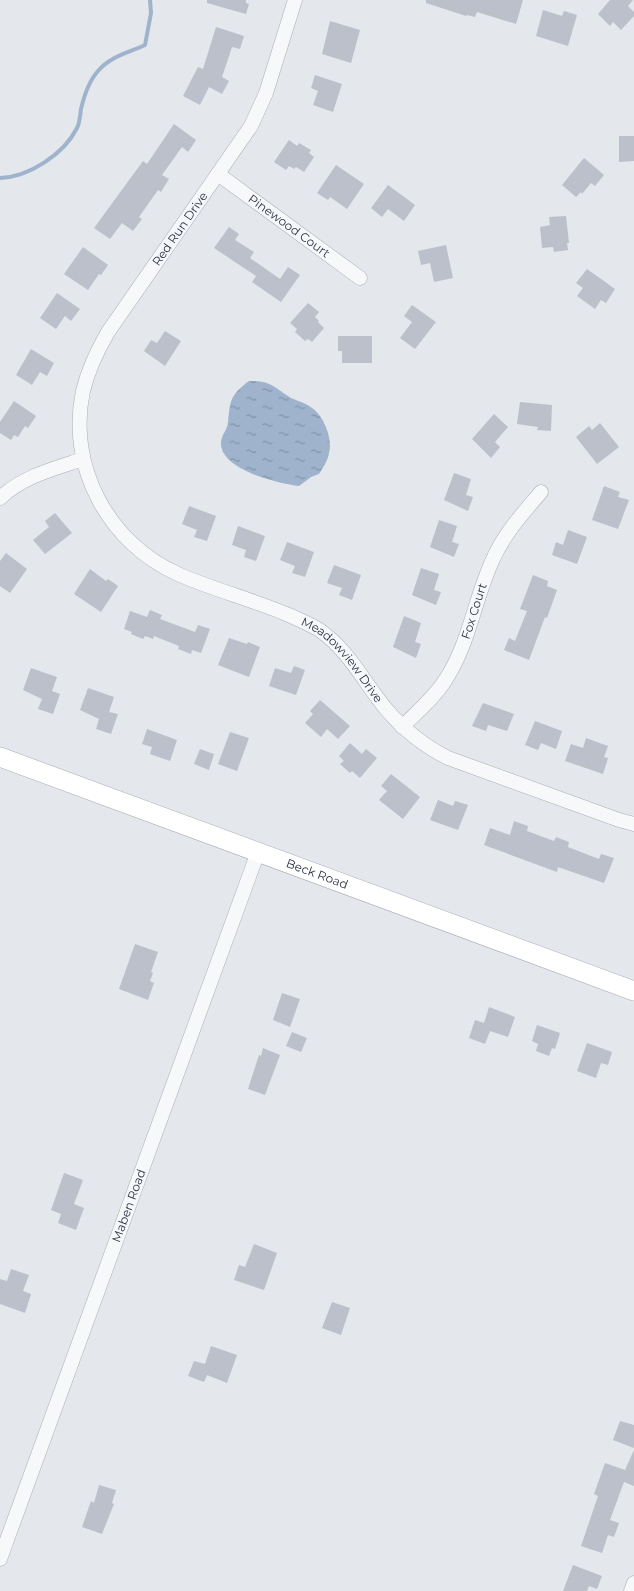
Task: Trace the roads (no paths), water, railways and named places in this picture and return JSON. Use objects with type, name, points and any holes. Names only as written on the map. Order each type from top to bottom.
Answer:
[{"type":"main road","name":"Beck Road","points":[[0,758],[634,991]]},
{"type":"street","name":"Red Run Drive","points":[[83,459],[80,408],[86,378],[96,354],[114,324],[251,126],[266,93],[295,0]]},
{"type":"street","name":"Pinewood Court","points":[[218,174],[360,278]]},
{"type":"street","points":[[0,498],[23,481],[39,473],[83,459]]},
{"type":"street","name":"Meadowview Drive","points":[[83,459],[92,487],[102,507],[119,531],[135,548],[177,573],[278,610],[318,629],[347,655],[385,708],[402,727],[421,743],[448,758],[634,824]]},
{"type":"street","name":"Fox Court","points":[[402,727],[435,694],[446,679],[460,650],[494,557],[514,524],[541,492]]},
{"type":"street","name":"Maben Road","points":[[0,1559],[258,852]]},
{"type":"street","points":[[631,1591],[634,1583]]},
{"type":"water","points":[[249,381],[272,385],[291,398],[310,406],[320,416],[329,435],[330,447],[328,458],[319,474],[311,477],[299,486],[266,479],[241,469],[224,454],[221,442],[227,426],[232,399],[238,390]]},
{"type":"waterway","points":[[0,178],[11,177],[34,169],[64,147],[77,128],[85,94],[95,75],[114,58],[145,45],[151,13],[150,0]]}]
